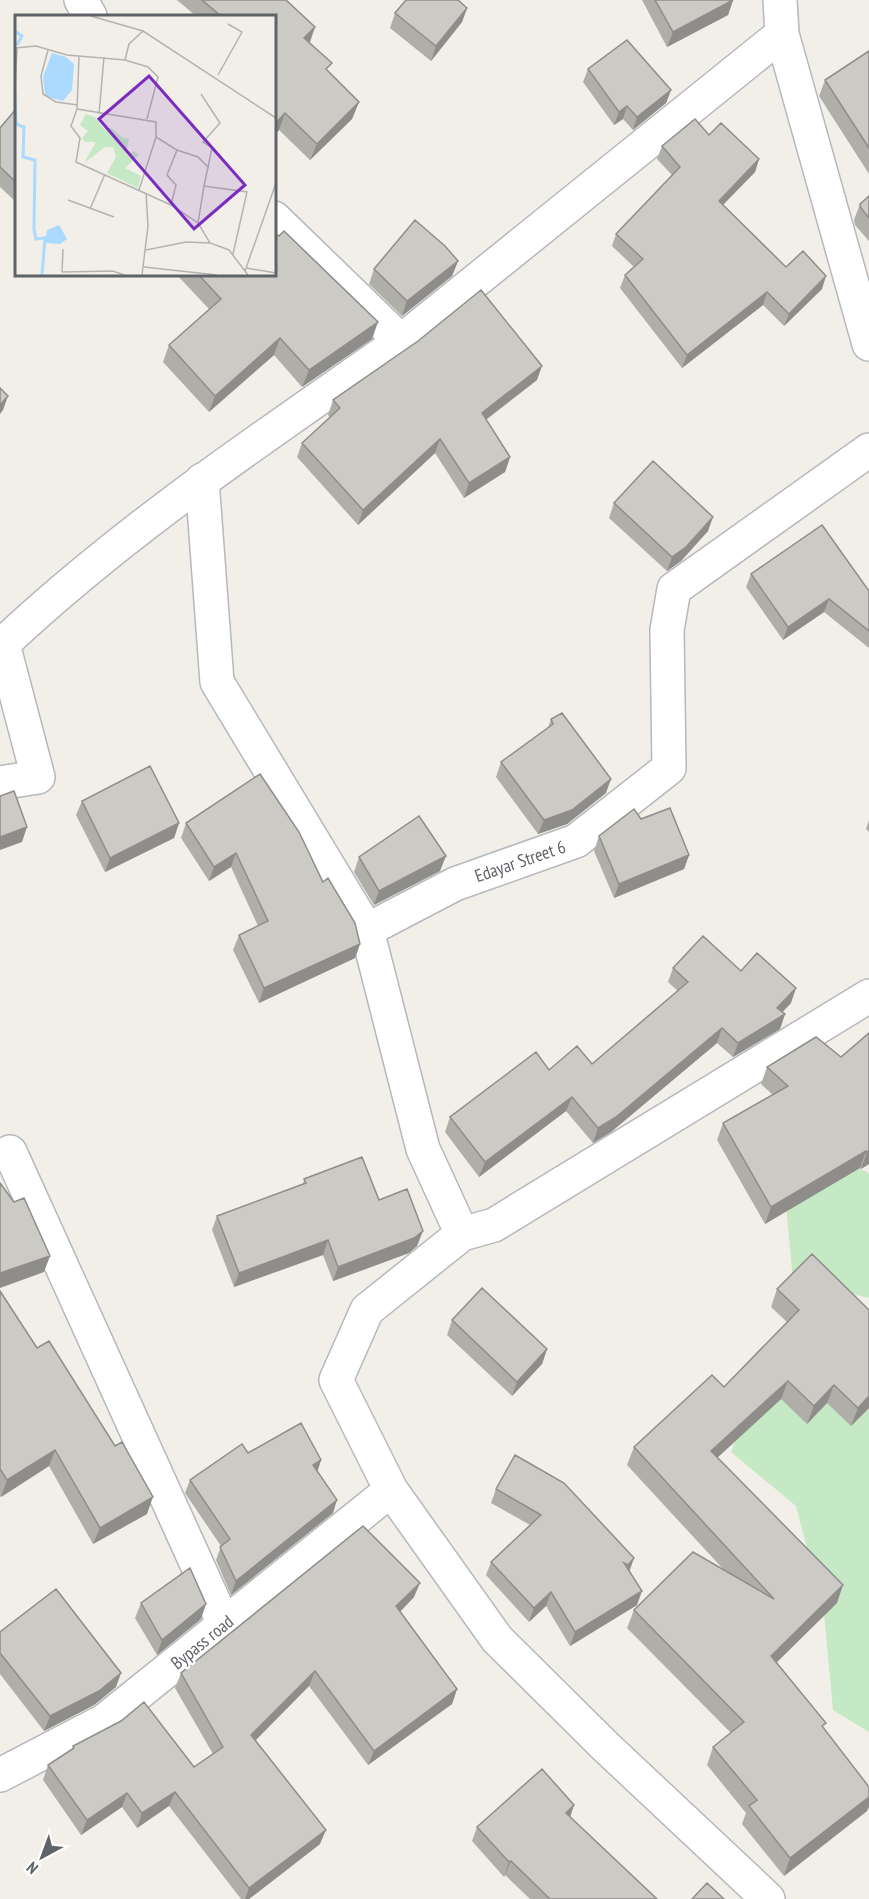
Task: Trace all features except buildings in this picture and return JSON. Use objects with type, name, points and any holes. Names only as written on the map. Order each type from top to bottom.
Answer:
[{"type":"street","points":[[81,0],[89,15]]},
{"type":"street","points":[[780,0],[782,34],[869,344]]},
{"type":"street","points":[[0,783],[38,777],[3,644],[46,603],[202,480],[401,342],[782,34]]},
{"type":"street","points":[[276,220],[401,342]]},
{"type":"street","name":"Edayar Street 6","points":[[367,930],[455,884],[576,841],[669,768],[667,630],[674,589],[869,450]]},
{"type":"street","points":[[202,480],[217,682],[367,930],[423,1149],[462,1234]]},
{"type":"street","points":[[768,1899],[605,1746],[497,1639],[391,1490],[336,1380],[367,1310],[462,1234],[494,1225],[869,996]]},
{"type":"street","points":[[10,1152],[224,1624]]},
{"type":"street","name":"Bypass road","points":[[0,1775],[104,1721],[391,1490]]},
{"type":"green space","points":[[854,1166],[869,1173],[869,1298],[793,1280],[786,1205]]},
{"type":"green space","points":[[869,1383],[869,1732],[833,1710],[824,1613],[796,1506],[731,1452],[753,1393]]}]
